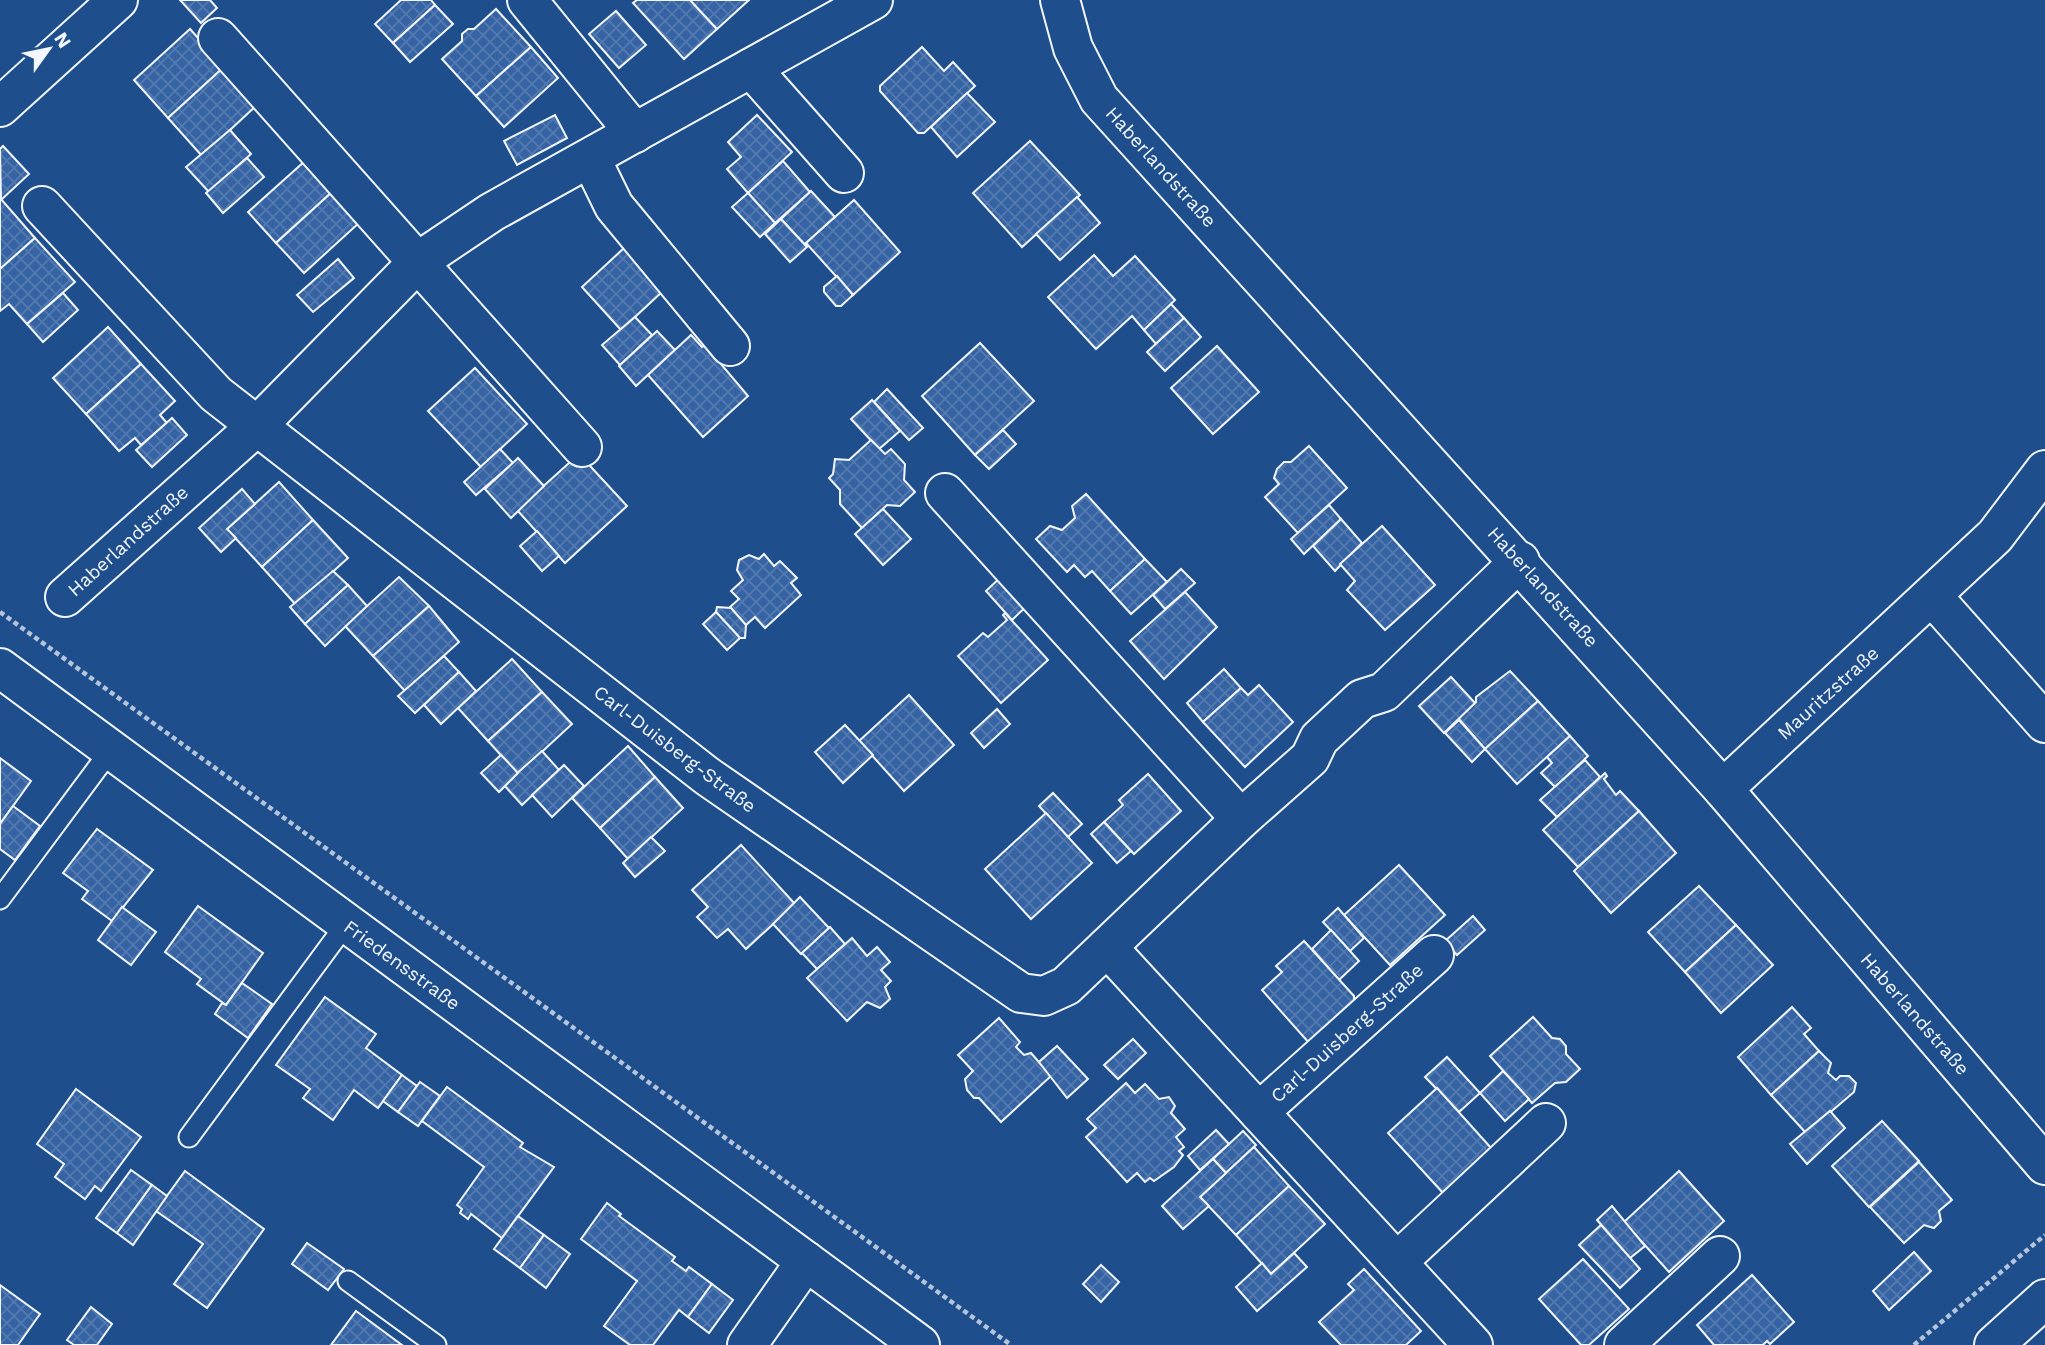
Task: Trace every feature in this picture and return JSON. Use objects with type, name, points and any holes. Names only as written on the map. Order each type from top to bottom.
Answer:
[{"type":"street","points":[[0,107],[118,0]]},
{"type":"street","points":[[527,0],[635,133]]},
{"type":"street","name":"Haberlandstraße","points":[[65,597],[258,425],[419,261],[492,212],[873,0]]},
{"type":"street","name":"Haberlandstraße","points":[[1060,0],[1073,48],[1099,99],[1520,561],[1723,789],[2045,1165]]},
{"type":"street","points":[[218,38],[582,447]]},
{"type":"street","points":[[751,68],[844,173]]},
{"type":"street","points":[[591,159],[614,206],[730,346]]},
{"type":"street","points":[[42,205],[216,394],[258,425]]},
{"type":"street","name":"Carl-Duisberg-Straße","points":[[258,425],[707,776],[1021,993],[1044,996],[1066,986],[1241,819],[1310,758],[1320,739],[1362,699],[1384,692],[1520,561]]},
{"type":"street","name":"Mauritzstraße","points":[[1723,789],[1933,597],[1995,536],[2045,470]]},
{"type":"street","points":[[945,493],[1241,819]]},
{"type":"street","points":[[1933,597],[2045,723]]},
{"type":"street","name":"Friedensstraße","points":[[10,655],[110,751],[920,1345]]},
{"type":"street","name":"Carl-Duisberg-Straße","points":[[1107,947],[1473,1345]]},
{"type":"street","name":"Carl-Duisberg-Straße","points":[[1259,1112],[1434,955]]},
{"type":"street","points":[[1396,1262],[1546,1123]]},
{"type":"street","points":[[1624,1345],[1720,1256]]},
{"type":"street","points":[[747,1345],[806,1261]]},
{"type":"street","points":[[1994,1345],[2045,1299]]},
{"type":"lane","points":[[0,899],[110,751]]},
{"type":"lane","points":[[189,1137],[346,924]]},
{"type":"lane","points":[[348,1281],[436,1345]]},
{"type":"path","name":"Haberlandstraße","points":[[10,655],[65,597]]},
{"type":"path","points":[[0,612],[1011,1345]]},
{"type":"path","points":[[1914,1345],[2045,1235]]},
{"type":"building","points":[[180,0],[210,0],[217,8],[201,23]]},
{"type":"building","points":[[401,0],[431,0],[435,5],[393,43],[375,24]]},
{"type":"building","points":[[637,0],[690,0],[717,29],[684,59],[633,3]]},
{"type":"building","points":[[690,0],[749,0],[717,29]]},
{"type":"building","points":[[435,5],[453,24],[410,62],[393,43]]},
{"type":"building","points":[[496,9],[531,47],[476,96],[442,59],[462,41],[462,34],[468,29],[474,29]]},
{"type":"building","points":[[616,11],[646,45],[619,68],[589,34]]},
{"type":"building","points":[[190,29],[224,67],[168,118],[134,80]]},
{"type":"building","points":[[531,47],[558,78],[504,127],[476,96]]},
{"type":"building","points":[[922,47],[944,71],[953,62],[975,86],[924,133],[918,133],[880,91],[880,86]]},
{"type":"building","points":[[224,67],[258,104],[202,156],[168,118]]},
{"type":"building","points":[[967,93],[995,122],[957,157],[931,127]]},
{"type":"building","points":[[555,115],[567,138],[517,165],[504,141]]},
{"type":"building","points":[[757,115],[792,152],[748,193],[727,169],[741,157],[728,142]]},
{"type":"building","points":[[230,130],[251,154],[209,192],[186,167]]},
{"type":"building","points":[[1030,141],[1080,195],[1022,247],[973,193]]},
{"type":"building","points":[[3,146],[29,174],[1,200],[0,149]]},
{"type":"building","points":[[247,158],[264,177],[223,213],[206,193]]},
{"type":"building","points":[[305,161],[332,192],[276,243],[248,212]]},
{"type":"building","points":[[783,161],[810,192],[775,223],[748,193]]},
{"type":"building","points":[[811,191],[835,217],[806,243],[807,247],[781,219]]},
{"type":"building","points":[[332,192],[360,222],[304,273],[276,243]]},
{"type":"building","points":[[748,193],[775,223],[760,237],[732,207]]},
{"type":"building","points":[[1077,197],[1100,223],[1060,260],[1036,234]]},
{"type":"building","points":[[0,198],[35,238],[0,269]]},
{"type":"building","points":[[854,200],[900,252],[853,295],[806,243]]},
{"type":"building","points":[[781,219],[807,247],[790,262],[765,234]]},
{"type":"building","points":[[35,238],[75,282],[27,324],[9,304],[0,311],[0,269]]},
{"type":"building","points":[[624,248],[663,291],[621,330],[582,287]]},
{"type":"building","points":[[1094,255],[1113,276],[1135,256],[1175,300],[1144,330],[1132,316],[1096,349],[1048,297]]},
{"type":"building","points":[[338,259],[354,278],[313,312],[297,295]]},
{"type":"building","points":[[837,276],[853,295],[841,306],[836,306],[824,292],[824,287]]},
{"type":"building","points":[[63,293],[78,310],[43,342],[27,324]]},
{"type":"building","points":[[1171,304],[1184,318],[1156,344],[1144,330]]},
{"type":"building","points":[[635,317],[652,335],[620,365],[602,345]]},
{"type":"building","points":[[1184,318],[1201,337],[1165,371],[1147,352]]},
{"type":"building","points":[[108,327],[141,364],[86,414],[53,378]]},
{"type":"building","points":[[657,331],[675,350],[636,386],[619,366]]},
{"type":"building","points":[[691,335],[702,347],[705,345],[748,396],[703,437],[648,375]]},
{"type":"building","points":[[980,343],[1034,401],[975,455],[922,396]]},
{"type":"building","points":[[1217,346],[1259,392],[1213,434],[1171,388]]},
{"type":"building","points":[[141,364],[175,401],[160,415],[167,423],[141,445],[135,438],[119,451],[86,414]]},
{"type":"building","points":[[475,368],[527,424],[481,467],[428,411]]},
{"type":"building","points":[[887,389],[923,428],[909,440],[874,402]]},
{"type":"building","points":[[872,400],[900,431],[879,449],[851,419]]},
{"type":"building","points":[[172,418],[187,435],[152,467],[136,450]]},
{"type":"building","points":[[1003,430],[1016,444],[989,469],[975,455]]},
{"type":"building","points":[[871,440],[885,454],[891,449],[905,464],[904,480],[915,492],[900,506],[887,505],[862,528],[840,504],[840,490],[829,478],[833,474],[835,459],[849,460]]},
{"type":"building","points":[[1309,446],[1347,488],[1298,533],[1265,497],[1279,484],[1274,478],[1277,469],[1284,462],[1291,462]]},
{"type":"building","points":[[500,449],[513,463],[476,495],[464,482]]},
{"type":"building","points":[[579,454],[627,506],[565,563],[517,510]]},
{"type":"building","points":[[518,458],[544,486],[511,518],[485,489]]},
{"type":"building","points":[[279,482],[313,520],[262,567],[227,529]]},
{"type":"building","points":[[242,489],[255,504],[227,529],[236,538],[221,552],[199,528]]},
{"type":"building","points":[[1086,494],[1145,559],[1110,591],[1092,571],[1085,577],[1074,565],[1067,572],[1036,539],[1050,526],[1062,530],[1075,518],[1072,506]]},
{"type":"building","points":[[1329,505],[1341,519],[1304,554],[1291,539]]},
{"type":"building","points":[[883,509],[911,539],[883,565],[855,534]]},
{"type":"building","points":[[1341,519],[1362,543],[1335,571],[1313,546]]},
{"type":"building","points":[[313,520],[348,558],[296,605],[262,567]]},
{"type":"building","points":[[1382,526],[1435,585],[1385,630],[1347,590],[1355,581],[1340,564]]},
{"type":"building","points":[[537,531],[559,556],[542,571],[520,546]]},
{"type":"building","points":[[764,554],[774,566],[780,561],[797,578],[791,583],[801,595],[765,628],[755,617],[746,625],[730,607],[739,599],[731,591],[743,580],[737,570],[739,560],[749,555],[759,559]]},
{"type":"building","points":[[1145,559],[1167,582],[1131,614],[1110,591]]},
{"type":"building","points":[[1181,569],[1195,583],[1165,609],[1153,595]]},
{"type":"building","points":[[333,571],[348,585],[305,624],[290,607]]},
{"type":"building","points":[[1004,574],[1030,603],[1012,620],[986,591]]},
{"type":"building","points":[[399,577],[429,606],[373,656],[345,626]]},
{"type":"building","points":[[348,585],[367,606],[325,646],[305,624]]},
{"type":"building","points":[[1185,592],[1217,627],[1164,679],[1130,641]]},
{"type":"building","points":[[429,606],[459,642],[405,691],[373,656]]},
{"type":"building","points":[[717,607],[731,608],[746,625],[745,638],[740,638],[716,612]]},
{"type":"building","points":[[716,612],[740,638],[727,650],[703,624]]},
{"type":"building","points":[[1005,613],[1048,660],[1001,703],[958,656],[983,633],[988,637],[1007,620],[1003,615]]},
{"type":"building","points":[[444,656],[459,672],[415,713],[398,696]]},
{"type":"building","points":[[512,659],[542,692],[488,741],[458,708]]},
{"type":"building","points":[[1224,669],[1241,688],[1203,722],[1187,703]]},
{"type":"building","points":[[1510,671],[1538,701],[1485,749],[1458,718],[1476,702],[1476,697]]},
{"type":"building","points":[[459,672],[476,691],[441,724],[424,705]]},
{"type":"building","points":[[1451,677],[1475,703],[1444,733],[1419,706]]},
{"type":"building","points":[[1259,685],[1293,722],[1245,767],[1203,722],[1241,688],[1248,695]]},
{"type":"building","points":[[542,692],[572,724],[518,774],[488,741]]},
{"type":"building","points":[[909,695],[954,745],[904,791],[859,741]]},
{"type":"building","points":[[1538,701],[1570,736],[1517,784],[1485,749]]},
{"type":"building","points":[[997,709],[1010,724],[984,748],[971,733]]},
{"type":"building","points":[[1459,720],[1485,749],[1472,762],[1445,733]]},
{"type":"building","points":[[845,725],[873,755],[843,783],[815,752]]},
{"type":"building","points":[[1570,736],[1588,756],[1555,787],[1541,773],[1552,763],[1547,757]]},
{"type":"building","points":[[628,746],[655,777],[600,828],[572,798]]},
{"type":"building","points":[[542,751],[559,770],[522,805],[504,785]]},
{"type":"building","points":[[501,755],[518,773],[499,792],[481,773]]},
{"type":"building","points":[[0,758],[31,781],[0,824]]},
{"type":"building","points":[[1585,760],[1600,777],[1557,817],[1540,800]]},
{"type":"building","points":[[564,765],[584,786],[552,817],[532,795]]},
{"type":"building","points":[[1605,773],[1607,776],[1604,779],[1616,795],[1620,791],[1639,811],[1578,867],[1543,830]]},
{"type":"building","points":[[1148,774],[1181,811],[1134,854],[1104,822],[1123,805],[1119,800]]},
{"type":"building","points":[[655,777],[683,808],[628,859],[600,828]]},
{"type":"building","points":[[1053,793],[1082,824],[1068,837],[1039,806]]},
{"type":"building","points":[[13,806],[40,826],[15,860],[0,849],[0,824]]},
{"type":"building","points":[[1639,811],[1676,853],[1611,913],[1574,871]]},
{"type":"building","points":[[1046,813],[1092,863],[1031,919],[985,869]]},
{"type":"building","points":[[1104,822],[1131,851],[1117,863],[1091,834]]},
{"type":"building","points":[[97,829],[153,870],[112,921],[82,899],[88,891],[63,873]]},
{"type":"building","points":[[651,837],[665,851],[635,877],[623,863]]},
{"type":"building","points":[[741,845],[795,904],[746,949],[728,929],[717,938],[697,917],[708,907],[692,890]]},
{"type":"building","points":[[1399,865],[1445,915],[1390,965],[1344,915]]},
{"type":"building","points":[[1699,886],[1736,925],[1685,972],[1648,932]]},
{"type":"building","points":[[800,897],[829,928],[801,954],[773,924]]},
{"type":"building","points":[[198,906],[263,953],[226,1005],[197,984],[201,979],[165,952]]},
{"type":"building","points":[[122,907],[156,932],[131,965],[98,940]]},
{"type":"building","points":[[1338,908],[1364,938],[1350,951],[1323,922]]},
{"type":"building","points":[[1473,916],[1485,930],[1457,955],[1444,942]]},
{"type":"building","points":[[1736,925],[1773,965],[1721,1013],[1685,972]]},
{"type":"building","points":[[830,927],[845,944],[817,969],[802,953]]},
{"type":"building","points":[[1331,930],[1359,961],[1339,980],[1312,949]]},
{"type":"building","points":[[852,938],[867,956],[877,947],[890,962],[881,970],[891,981],[885,987],[890,999],[880,1008],[867,1002],[847,1021],[807,978]]},
{"type":"building","points":[[1304,941],[1354,996],[1354,1002],[1310,1044],[1262,990],[1282,972],[1276,966]]},
{"type":"building","points":[[242,983],[272,1004],[248,1038],[215,1014],[222,1003],[226,1005]]},
{"type":"building","points":[[325,997],[376,1034],[366,1048],[402,1075],[378,1108],[354,1090],[333,1120],[303,1098],[310,1089],[276,1065]]},
{"type":"building","points":[[1792,1007],[1811,1028],[1804,1034],[1819,1051],[1771,1095],[1738,1057]]},
{"type":"building","points":[[1533,1017],[1552,1038],[1560,1039],[1566,1046],[1566,1054],[1580,1069],[1566,1082],[1555,1083],[1532,1103],[1490,1056]]},
{"type":"building","points":[[999,1018],[1020,1042],[1016,1047],[1024,1055],[1031,1053],[1051,1076],[1001,1122],[979,1098],[974,1098],[967,1090],[965,1079],[973,1071],[958,1055]]},
{"type":"building","points":[[1133,1039],[1146,1053],[1118,1079],[1104,1065]]},
{"type":"building","points":[[1057,1046],[1088,1079],[1067,1098],[1039,1062]]},
{"type":"building","points":[[1819,1051],[1831,1063],[1828,1073],[1836,1080],[1840,1076],[1849,1076],[1856,1083],[1854,1092],[1806,1133],[1771,1095]]},
{"type":"building","points":[[1447,1057],[1480,1093],[1459,1112],[1425,1077]]},
{"type":"building","points":[[1503,1071],[1529,1099],[1505,1121],[1480,1093]]},
{"type":"building","points":[[402,1075],[417,1086],[398,1112],[383,1101]]},
{"type":"building","points":[[420,1082],[440,1096],[418,1126],[398,1112]]},
{"type":"building","points":[[1126,1083],[1135,1093],[1145,1084],[1159,1099],[1169,1097],[1175,1106],[1171,1113],[1185,1129],[1176,1137],[1184,1147],[1179,1151],[1183,1155],[1174,1167],[1154,1181],[1150,1178],[1145,1182],[1137,1173],[1127,1182],[1086,1137],[1096,1128],[1087,1119]]},
{"type":"building","points":[[447,1087],[523,1143],[520,1147],[554,1167],[502,1238],[471,1214],[468,1219],[460,1213],[462,1209],[457,1205],[484,1167],[422,1121]]},
{"type":"building","points":[[1437,1088],[1492,1149],[1443,1193],[1388,1133]]},
{"type":"building","points":[[76,1089],[141,1137],[101,1191],[95,1186],[85,1199],[55,1177],[64,1164],[37,1144]]},
{"type":"building","points":[[1830,1111],[1845,1128],[1807,1164],[1790,1144]]},
{"type":"building","points":[[1882,1121],[1919,1161],[1869,1207],[1832,1166]]},
{"type":"building","points":[[1216,1130],[1229,1144],[1200,1170],[1188,1156]]},
{"type":"building","points":[[1243,1131],[1256,1145],[1226,1173],[1213,1159]]},
{"type":"building","points":[[1254,1147],[1289,1186],[1236,1235],[1200,1197]]},
{"type":"building","points":[[1213,1159],[1226,1173],[1200,1197],[1209,1206],[1183,1229],[1162,1206]]},
{"type":"building","points":[[1919,1162],[1952,1200],[1939,1211],[1941,1221],[1934,1228],[1924,1225],[1904,1243],[1870,1207]]},
{"type":"building","points":[[131,1170],[152,1185],[117,1233],[96,1218]]},
{"type":"building","points":[[185,1171],[264,1229],[207,1308],[174,1284],[203,1244],[156,1211]]},
{"type":"building","points":[[1679,1171],[1724,1221],[1669,1272],[1624,1222]]},
{"type":"building","points":[[152,1185],[167,1196],[133,1245],[117,1233]]},
{"type":"building","points":[[1289,1186],[1325,1224],[1271,1274],[1236,1235]]},
{"type":"building","points":[[607,1203],[621,1214],[619,1216],[675,1257],[672,1261],[686,1271],[689,1267],[712,1284],[688,1317],[679,1310],[653,1345],[630,1345],[604,1326],[637,1281],[581,1239]]},
{"type":"building","points":[[1612,1206],[1645,1246],[1630,1258],[1597,1220]]},
{"type":"building","points":[[518,1216],[544,1235],[520,1268],[494,1249]]},
{"type":"building","points":[[1601,1225],[1640,1269],[1620,1288],[1579,1245]]},
{"type":"building","points":[[544,1235],[570,1254],[546,1288],[520,1268]]},
{"type":"building","points":[[307,1243],[344,1269],[328,1290],[292,1264]]},
{"type":"building","points":[[1914,1252],[1931,1271],[1889,1310],[1873,1291]]},
{"type":"building","points":[[1294,1253],[1307,1267],[1257,1311],[1236,1287],[1262,1263],[1271,1274]]},
{"type":"building","points":[[1583,1259],[1629,1309],[1589,1345],[1581,1345],[1539,1299]]},
{"type":"building","points":[[1101,1265],[1119,1282],[1101,1302],[1083,1284]]},
{"type":"building","points":[[1364,1269],[1421,1331],[1406,1345],[1341,1345],[1319,1322],[1354,1290],[1348,1284]]},
{"type":"building","points":[[1752,1275],[1794,1322],[1770,1344],[1767,1341],[1763,1345],[1714,1345],[1697,1325]]},
{"type":"building","points":[[712,1284],[733,1300],[709,1333],[688,1317]]},
{"type":"building","points":[[0,1285],[40,1314],[18,1345],[0,1345]]},
{"type":"building","points":[[91,1307],[112,1324],[97,1345],[74,1345],[67,1340]]},
{"type":"building","points":[[356,1311],[402,1345],[331,1345]]}]
